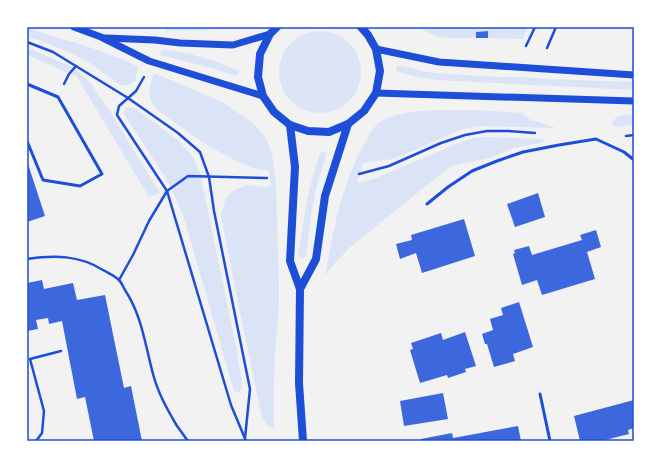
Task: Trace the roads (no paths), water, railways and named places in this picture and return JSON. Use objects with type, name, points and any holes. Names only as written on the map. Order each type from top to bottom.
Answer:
[{"type":"main road","points":[[277,27],[270,34],[260,54],[258,77],[263,96],[274,112],[290,125],[308,131],[329,132],[348,124],[364,111],[376,93],[380,71],[376,49],[368,35],[361,27]]},
{"type":"main road","points":[[300,289],[316,259],[325,196],[348,124]]},
{"type":"main road","points":[[290,125],[295,167],[290,261],[300,289],[299,383],[303,441]]},
{"type":"street","points":[[74,27],[101,37],[149,61],[263,96]]},
{"type":"street","points":[[101,37],[180,43],[233,45],[270,34]]},
{"type":"street","points":[[376,49],[439,62],[634,75]]},
{"type":"street","points":[[376,93],[634,101]]},
{"type":"lane","points":[[27,84],[58,97],[102,174],[80,186],[43,180],[27,141]]},
{"type":"lane","points":[[427,204],[448,187],[472,171],[523,152],[596,139],[624,152],[634,160]]},
{"type":"lane","points":[[540,394],[550,441]]}]
